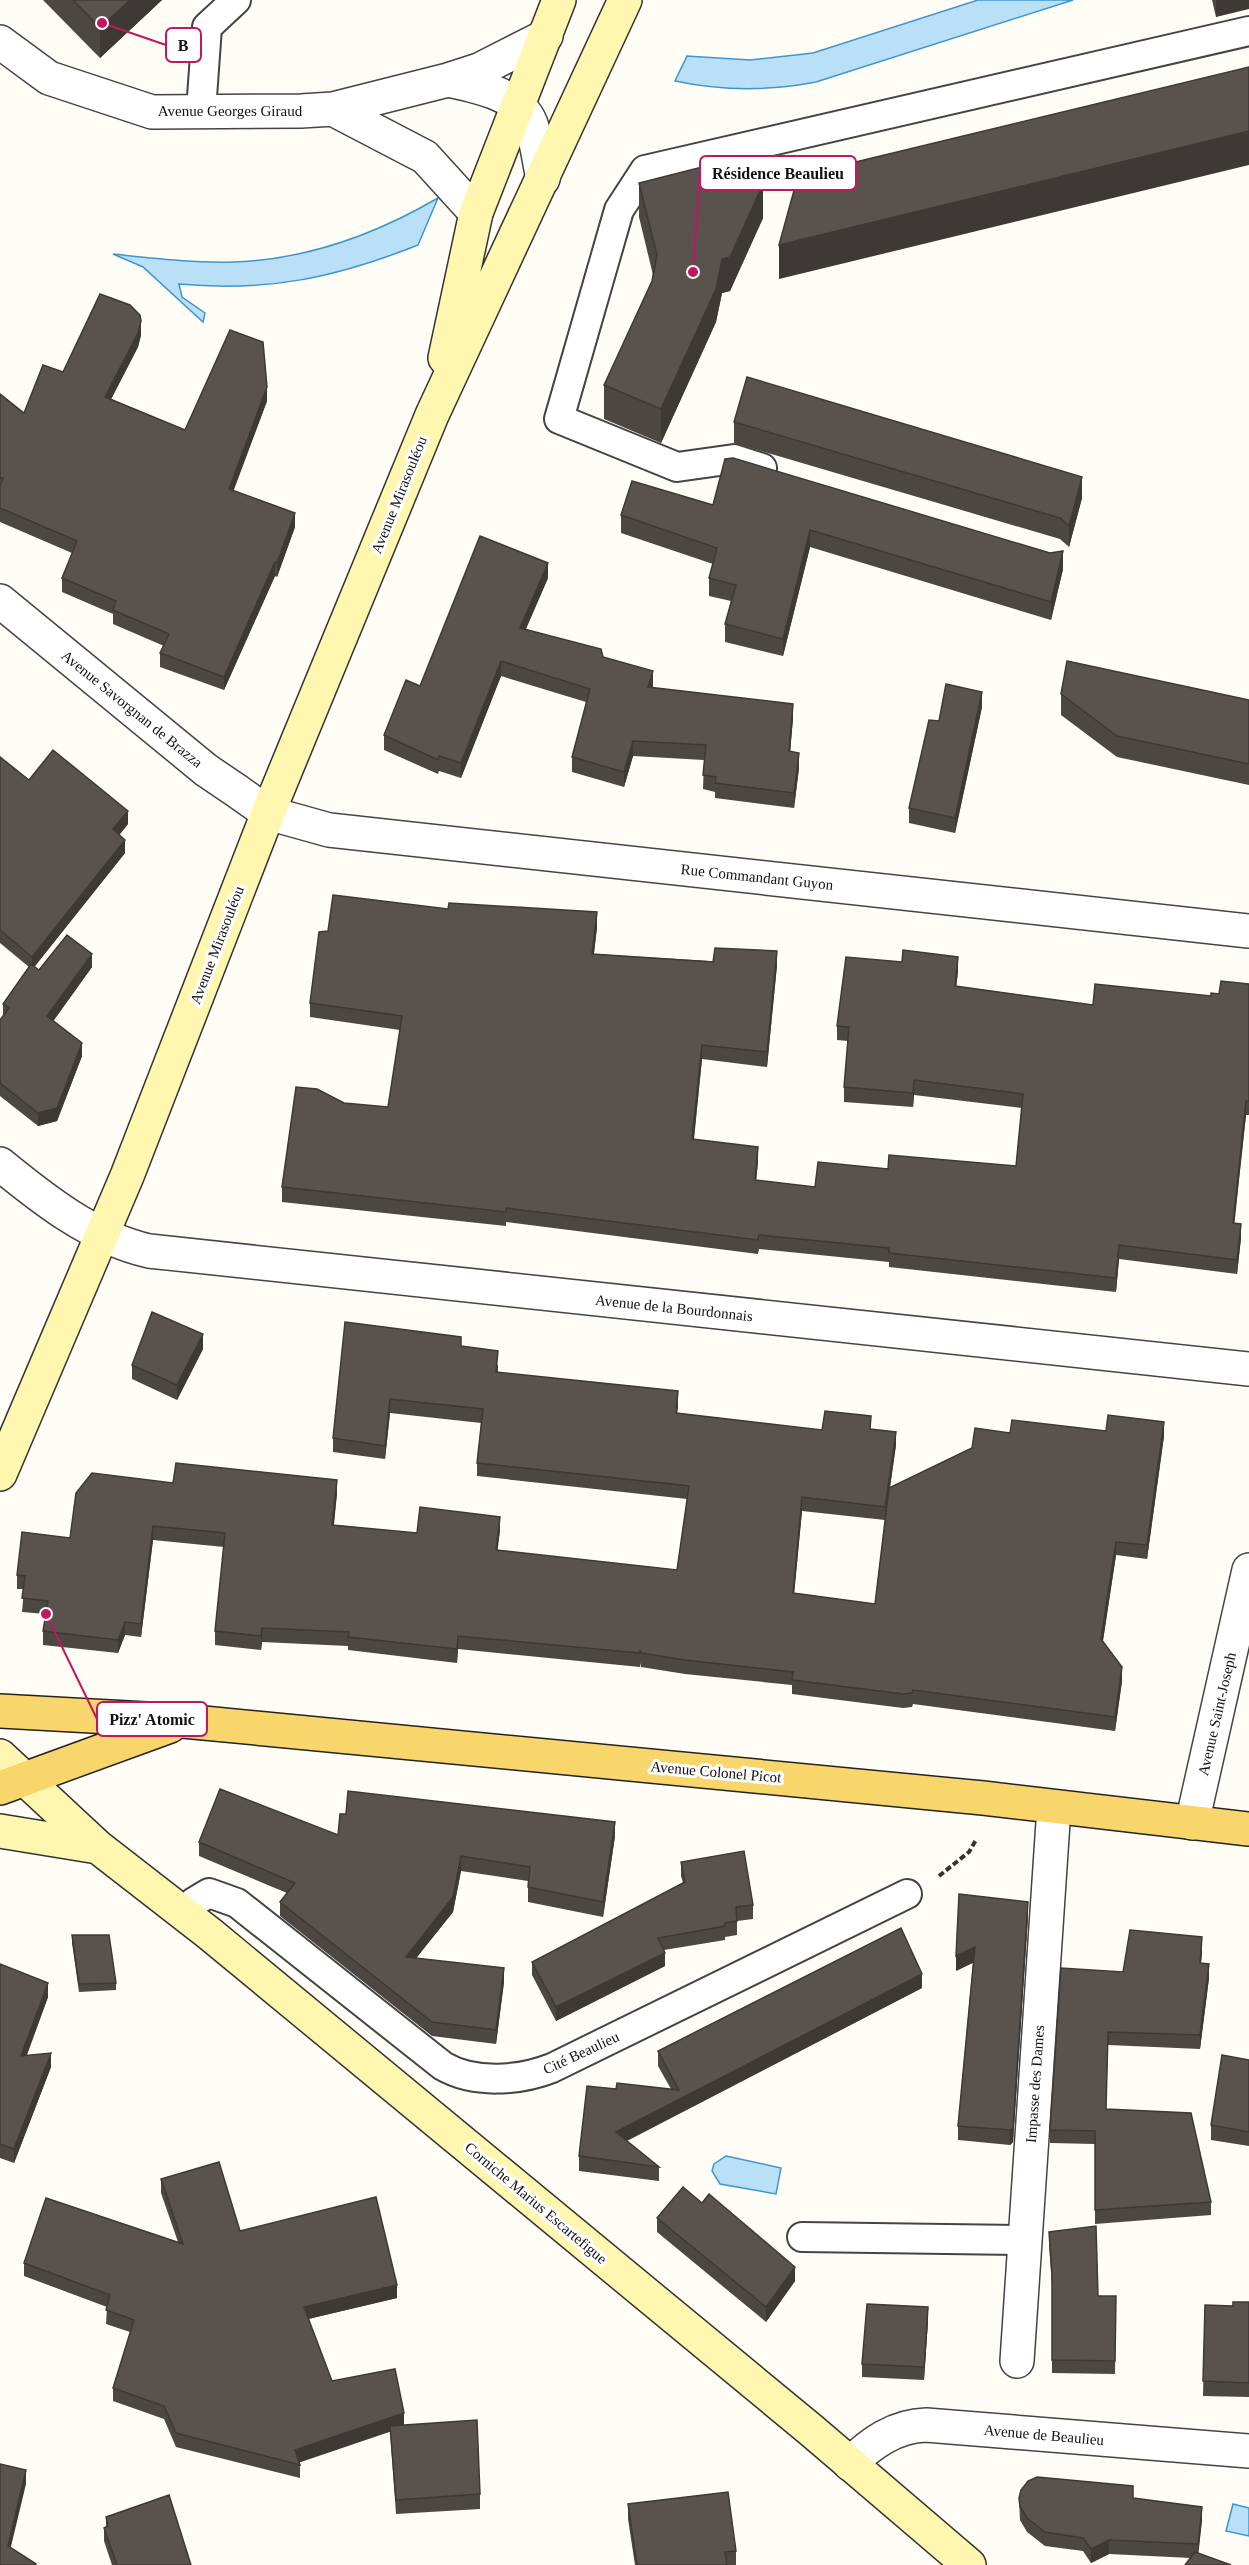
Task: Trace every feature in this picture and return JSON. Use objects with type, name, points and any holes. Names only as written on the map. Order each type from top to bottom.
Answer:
[{"type":"main road","name":"Avenue Mirasouléou","points":[[432,415],[477,213],[559,0]]},
{"type":"main road","name":"Avenue Mirasouléou","points":[[0,1474],[103,1234],[268,813],[432,415],[625,0]]},
{"type":"main road","name":"Avenue Colonel Picot","points":[[0,1711],[183,1721],[982,1798],[1249,1829]]},
{"type":"main road","name":"Avenue Colonel Picot","points":[[12,1783],[183,1721]]},
{"type":"main road","name":"Corniche Marius Escartefigue","points":[[0,1756],[12,1783],[184,1914],[969,2565]]},
{"type":"main road","name":"Corniche Marius Escartefigue","points":[[0,1831],[98,1847]]},
{"type":"street","name":"Avenue Georges Giraud","points":[[0,42],[49,78],[152,112],[333,109],[479,70],[546,36]]},
{"type":"street","points":[[448,80],[478,86],[518,105],[531,123],[543,179]]},
{"type":"street","name":"Avenue Georges Giraud","points":[[333,109],[425,157],[477,213]]},
{"type":"street","name":"Avenue Savorgnan de Brazza","points":[[0,601],[206,770],[268,813]]},
{"type":"street","name":"Rue Commandant Guyon","points":[[268,813],[329,830],[1249,931]]},
{"type":"street","name":"Avenue de la Bourdonnais","points":[[0,1164],[44,1200],[103,1234],[139,1249],[184,1256],[1249,1369]]},
{"type":"street","name":"Avenue Saint-Joseph","points":[[1192,1822],[1249,1570]]},
{"type":"street","name":"Impasse des Dames","points":[[1017,2361],[1054,1807]]},
{"type":"street","name":"Avenue de Beaulieu","points":[[850,2464],[899,2428],[918,2425],[1249,2451]]},
{"type":"lane","points":[[201,111],[207,27],[236,0]]},
{"type":"lane","points":[[791,476],[734,459],[677,467],[560,419],[619,210],[645,170],[1249,31]]},
{"type":"lane","name":"Cité Beaulieu","points":[[184,1914],[194,1902],[209,1893],[218,1894],[237,1903],[443,2066],[468,2076],[502,2078],[527,2076],[552,2068],[907,1894]]},
{"type":"lane","points":[[802,2237],[1024,2240]]},
{"type":"path","points":[[907,1894],[944,1873],[969,1852],[976,1840],[982,1798]]},
{"type":"water","points":[[978,0],[1073,0],[816,82],[746,89],[710,87],[675,81],[687,56],[750,60],[813,53]]},
{"type":"water","points":[[438,198],[418,245],[358,266],[301,280],[272,284],[211,286],[179,284],[182,297],[205,313],[203,322],[143,267],[113,254],[218,262],[287,256],[365,234]]},
{"type":"water","points":[[726,2156],[781,2168],[776,2194],[720,2184],[712,2171],[714,2164]]},
{"type":"water","points":[[1233,2504],[1249,2508],[1249,2536],[1226,2531]]},
{"type":"building","points":[[73,0],[130,0],[100,28]]},
{"type":"building","points":[[1249,67],[1249,131],[779,245],[798,176]]},
{"type":"building","points":[[734,159],[742,190],[763,184],[730,257],[722,259],[716,289],[661,409],[604,385],[652,281],[657,255],[639,183]]},
{"type":"building","points":[[100,294],[130,305],[140,315],[141,321],[138,333],[105,397],[185,430],[230,330],[263,342],[267,387],[229,489],[295,513],[277,563],[275,562],[224,677],[160,653],[169,634],[113,610],[116,601],[62,578],[77,541],[0,508],[0,485],[3,478],[0,478],[0,394],[24,413],[43,365],[63,372]]},
{"type":"building","points":[[747,377],[1082,477],[1069,526],[1060,518],[734,422]]},
{"type":"building","points":[[733,458],[1050,553],[1063,551],[1051,602],[810,530],[783,639],[725,624],[736,585],[709,578],[717,548],[621,515],[632,481],[713,505],[725,459]]},
{"type":"building","points":[[480,536],[548,563],[520,628],[601,649],[603,657],[653,671],[648,687],[793,704],[789,751],[799,753],[794,793],[715,783],[716,777],[703,775],[706,745],[633,741],[624,772],[572,757],[590,689],[501,661],[461,763],[439,756],[438,760],[384,735],[406,680],[420,686]]},
{"type":"building","points":[[1067,661],[1249,700],[1249,764],[1117,736],[1061,694]]},
{"type":"building","points":[[946,684],[982,692],[955,818],[909,808],[929,720],[939,721]]},
{"type":"building","points":[[53,750],[128,811],[113,829],[125,840],[32,957],[0,930],[0,757],[29,780]]},
{"type":"building","points":[[333,895],[448,909],[449,903],[597,912],[592,954],[713,962],[715,948],[777,951],[767,1052],[702,1045],[692,1139],[758,1147],[755,1180],[815,1187],[818,1162],[888,1169],[889,1155],[1016,1166],[1023,1094],[914,1080],[913,1093],[844,1087],[849,1027],[837,1026],[846,957],[902,962],[903,950],[958,957],[955,986],[1093,1005],[1095,984],[1211,996],[1211,993],[1219,994],[1221,981],[1249,984],[1249,1101],[1246,1101],[1233,1223],[1241,1224],[1237,1260],[1119,1245],[1116,1278],[889,1253],[889,1248],[759,1235],[758,1240],[506,1208],[506,1212],[282,1187],[296,1087],[317,1089],[344,1103],[388,1107],[402,1016],[310,1003],[319,932],[328,931]]},
{"type":"building","points":[[67,935],[92,954],[47,1016],[82,1043],[57,1108],[38,1113],[0,1083],[0,1020],[9,1008],[3,1004],[31,964],[39,970]]},
{"type":"building","points":[[152,1312],[203,1334],[177,1385],[132,1365]]},
{"type":"building","points":[[345,1322],[461,1337],[461,1346],[498,1351],[496,1372],[678,1391],[676,1413],[822,1430],[825,1411],[871,1416],[870,1429],[896,1432],[885,1507],[802,1497],[793,1593],[875,1604],[889,1488],[972,1448],[975,1428],[1010,1433],[1012,1420],[1106,1431],[1108,1415],[1164,1422],[1147,1545],[1116,1542],[1101,1639],[1122,1667],[1115,1717],[913,1690],[912,1693],[903,1694],[792,1680],[793,1672],[685,1660],[641,1653],[640,1650],[640,1653],[458,1636],[457,1649],[348,1637],[349,1632],[262,1628],[261,1636],[215,1631],[225,1533],[153,1526],[141,1624],[125,1622],[118,1640],[43,1631],[48,1601],[22,1598],[25,1576],[17,1575],[22,1532],[70,1538],[76,1493],[92,1473],[173,1483],[176,1463],[337,1480],[332,1525],[417,1533],[420,1507],[500,1517],[496,1550],[677,1570],[689,1486],[477,1463],[483,1409],[390,1399],[385,1446],[333,1438]]},
{"type":"building","points":[[220,1789],[338,1835],[340,1814],[346,1814],[348,1791],[615,1822],[603,1902],[528,1887],[530,1867],[461,1856],[453,1897],[406,1957],[504,1968],[496,2030],[432,2022],[280,1902],[295,1883],[199,1842]]},
{"type":"building","points":[[744,1851],[753,1905],[736,1907],[737,1921],[725,1923],[725,1926],[658,1938],[665,1953],[556,2007],[532,1962],[685,1882],[681,1862]]},
{"type":"building","points":[[959,1894],[1028,1902],[1013,2128],[1010,2130],[958,2126],[975,1947],[956,1956]]},
{"type":"building","points":[[901,1928],[922,1974],[616,2132],[659,2167],[579,2156],[587,2086],[616,2089],[617,2083],[679,2090],[658,2051]]},
{"type":"building","points":[[1130,1930],[1202,1937],[1200,1963],[1209,1964],[1200,2035],[1108,2032],[1106,2109],[1191,2113],[1211,2202],[1095,2210],[1095,2131],[1050,2130],[1061,1968],[1123,1972]]},
{"type":"building","points":[[72,1935],[109,1935],[116,1983],[79,1984]]},
{"type":"building","points":[[0,1964],[48,1983],[21,2056],[51,2053],[14,2149],[0,2144]]},
{"type":"building","points":[[1222,2055],[1249,2060],[1249,2132],[1211,2125]]},
{"type":"building","points":[[219,2162],[240,2231],[376,2197],[397,2285],[304,2307],[332,2381],[395,2369],[404,2413],[295,2450],[300,2465],[176,2433],[164,2406],[113,2388],[134,2320],[106,2310],[110,2295],[24,2263],[46,2198],[183,2244],[161,2179]]},
{"type":"building","points":[[683,2187],[702,2203],[709,2194],[795,2267],[766,2307],[657,2218]]},
{"type":"building","points":[[1096,2226],[1098,2296],[1116,2296],[1115,2361],[1052,2360],[1052,2274],[1049,2232]]},
{"type":"building","points":[[1233,2302],[1249,2302],[1249,2383],[1203,2381],[1205,2305],[1233,2306]]},
{"type":"building","points":[[867,2304],[928,2307],[924,2367],[862,2364]]},
{"type":"building","points":[[477,2420],[480,2494],[396,2500],[390,2426]]},
{"type":"building","points":[[0,2464],[26,2470],[8,2546],[35,2565],[0,2565]]},
{"type":"building","points":[[1037,2477],[1133,2486],[1133,2498],[1202,2507],[1198,2544],[1109,2540],[1091,2549],[1083,2538],[1045,2532],[1027,2518],[1020,2507],[1021,2490],[1028,2481]]},
{"type":"building","points":[[728,2492],[736,2551],[725,2552],[727,2565],[637,2565],[628,2504]]},
{"type":"building","points":[[169,2495],[191,2565],[117,2565],[104,2528],[108,2526],[106,2517]]},
{"type":"building","points":[[1195,2552],[1231,2565],[1185,2565]]},
{"type":"place","name":"B","points":[[102,23]]},
{"type":"place","name":"Résidence Beaulieu","points":[[693,272]]},
{"type":"place","name":"Pizz' Atomic","points":[[46,1614]]}]
